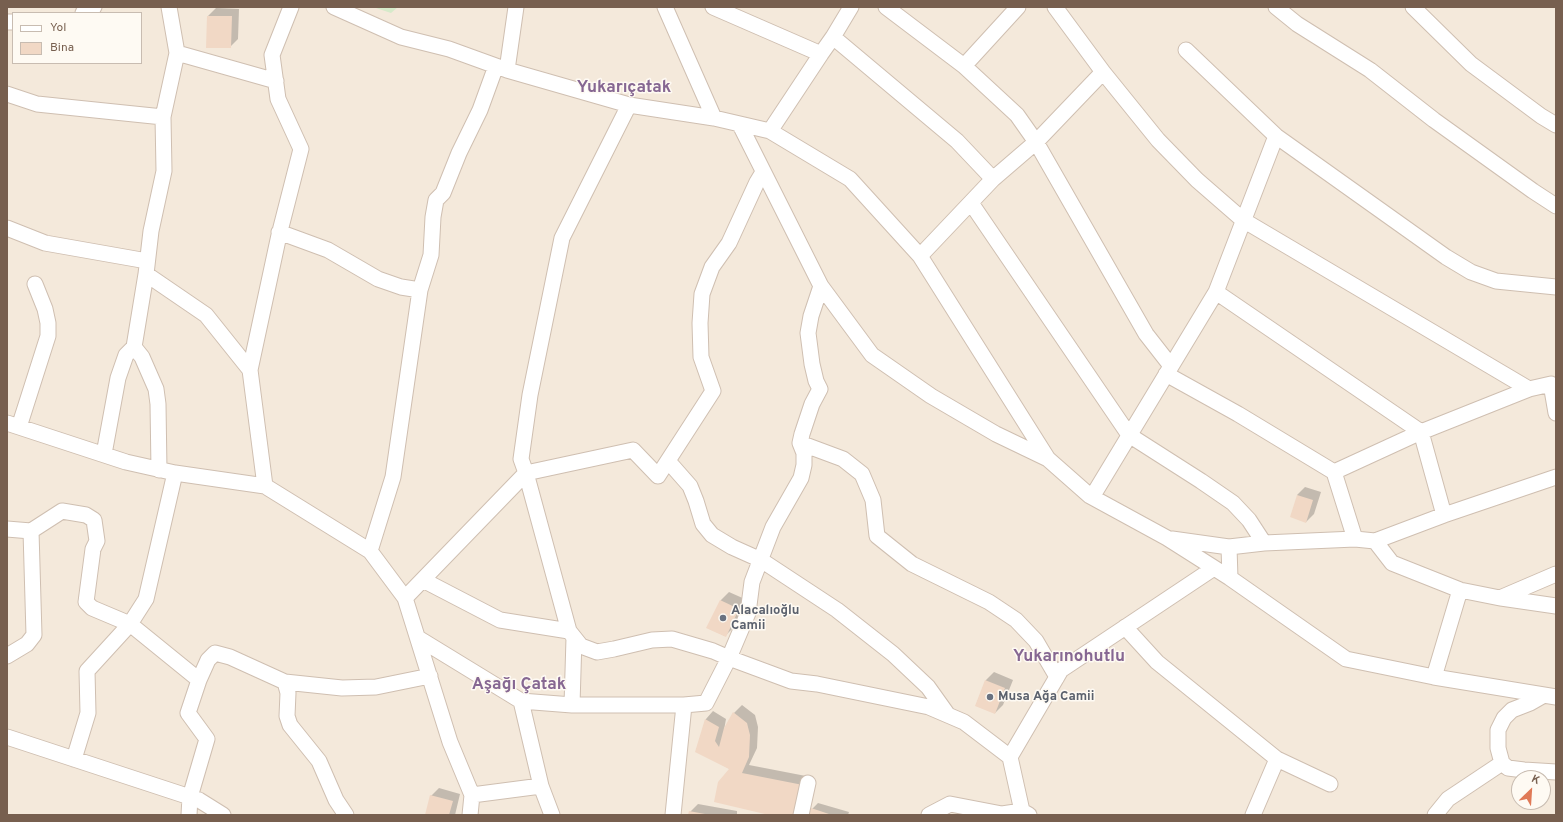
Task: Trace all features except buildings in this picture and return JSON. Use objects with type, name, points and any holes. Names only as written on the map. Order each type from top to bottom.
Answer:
[{"type":"street","points":[[104,454],[118,378],[126,355],[134,347],[151,231],[164,171],[163,117],[177,53],[169,7]]},
{"type":"street","points":[[265,486],[250,370],[279,232],[301,149],[278,99],[272,55],[291,7]]},
{"type":"street","points":[[334,7],[401,37],[448,49],[502,68],[629,105],[714,118],[770,131],[850,179],[920,256],[1048,459]]},
{"type":"street","points":[[370,551],[392,477],[420,290],[431,255],[433,218],[436,200],[443,193],[459,153],[502,68],[516,7]]},
{"type":"street","points":[[665,7],[714,118]]},
{"type":"street","points":[[713,7],[821,54]]},
{"type":"street","points":[[770,131],[833,37],[851,7]]},
{"type":"street","points":[[886,7],[964,66],[1017,115],[1036,142],[1146,334],[1169,370],[1334,472],[1355,539]]},
{"type":"street","points":[[964,66],[1018,7]]},
{"type":"street","points":[[1055,7],[1102,72],[1158,140],[1197,180],[1243,220],[1529,389]]},
{"type":"street","points":[[1276,7],[1298,24],[1370,70],[1434,120],[1556,206]]},
{"type":"street","points":[[1413,7],[1471,64],[1541,116],[1556,125]]},
{"type":"street","points":[[833,37],[957,141],[993,179]]},
{"type":"street","points":[[1186,50],[1276,136],[1423,242],[1471,272],[1496,281],[1556,287]]},
{"type":"street","points":[[177,53],[276,81]]},
{"type":"street","points":[[920,256],[993,179],[1036,142],[1102,72]]},
{"type":"street","points":[[7,94],[37,104],[163,117]]},
{"type":"street","points":[[572,705],[572,635],[521,459],[530,395],[562,238],[629,105]]},
{"type":"street","points":[[740,125],[821,286],[872,355],[931,396],[996,434],[1048,459],[1092,497],[1167,538],[1230,578],[1346,659],[1434,677],[1550,696]]},
{"type":"street","points":[[1092,497],[1216,292],[1276,136]]},
{"type":"street","points":[[405,598],[526,473],[633,450],[658,476],[713,391],[701,357],[700,323],[702,294],[712,267],[729,243],[763,172]]},
{"type":"street","points":[[971,203],[1129,435],[1189,473],[1232,503],[1249,520],[1264,543]]},
{"type":"street","points":[[7,228],[45,243],[146,267],[206,315],[250,370]]},
{"type":"street","points":[[279,232],[328,250],[378,280],[401,287],[420,290]]},
{"type":"street","points":[[35,284],[45,309],[48,323],[48,336],[13,425],[126,462],[159,470],[265,486],[370,551],[405,598],[450,742],[472,795],[470,815]]},
{"type":"street","points":[[418,638],[521,701],[572,705],[684,705],[706,703],[729,658],[748,613],[752,582],[762,560],[773,527],[802,478],[804,453],[800,443],[807,418],[820,388],[816,381],[812,364],[808,333],[811,316],[821,286]]},
{"type":"street","points":[[1216,292],[1421,432],[1444,515]]},
{"type":"street","points":[[134,347],[142,357],[156,389],[158,404],[159,470]]},
{"type":"street","points":[[1334,472],[1421,432],[1529,389],[1553,384],[1556,413]]},
{"type":"street","points":[[800,443],[843,459],[862,474],[873,500],[878,536],[912,564],[989,602],[1016,620],[1036,641],[1057,678]]},
{"type":"street","points":[[668,461],[690,486],[703,524],[712,535],[732,547],[762,560],[838,610],[893,654],[928,687],[948,716]]},
{"type":"street","points":[[74,759],[88,713],[87,671],[130,624],[146,599],[175,473]]},
{"type":"street","points":[[1167,538],[1228,546],[1355,539],[1375,541],[1444,515],[1556,477]]},
{"type":"street","points":[[7,529],[31,531],[62,511],[86,515],[94,520],[97,541],[94,549],[86,602],[92,608],[130,624],[199,680]]},
{"type":"street","points":[[7,656],[27,644],[34,635],[31,531]]},
{"type":"street","points":[[1375,541],[1392,563],[1460,590],[1500,598],[1556,606]]},
{"type":"street","points":[[1228,546],[1230,578]]},
{"type":"street","points":[[1010,757],[1061,670],[1214,568]]},
{"type":"street","points":[[1500,598],[1556,574]]},
{"type":"street","points":[[423,580],[500,620],[572,635],[581,646],[597,652],[614,650],[652,640],[672,639],[713,651],[791,681],[817,684],[929,707],[964,722],[1010,757],[1026,813],[1002,814],[950,804],[929,815]]},
{"type":"street","points":[[1434,677],[1460,590]]},
{"type":"street","points":[[1125,628],[1156,662],[1276,759],[1330,784]]},
{"type":"street","points":[[189,815],[190,797],[206,739],[188,713],[199,680],[208,660],[215,653],[230,657],[285,682],[342,688],[376,687],[430,676]]},
{"type":"street","points":[[285,682],[288,693],[287,716],[290,725],[319,761],[336,800],[346,815]]},
{"type":"street","points":[[1550,696],[1512,710],[1504,718],[1498,730],[1498,748],[1502,763],[1508,768],[1556,772]]},
{"type":"street","points":[[521,701],[541,786],[552,815]]},
{"type":"street","points":[[673,815],[684,705]]},
{"type":"street","points":[[7,737],[199,800],[223,815]]},
{"type":"street","points":[[1253,815],[1276,759]]},
{"type":"street","points":[[1435,815],[1448,799],[1502,763]]},
{"type":"street","points":[[801,815],[808,783]]},
{"type":"street","points":[[472,795],[541,786]]},
{"type":"shaded area","points":[[7,7],[1556,7],[1556,815],[7,815]]},
{"type":"green space","points":[[373,7],[398,7],[391,13]]},
{"type":"place","name":"Alacalıoğlu Camii","points":[[723,618]]},
{"type":"place","name":"Musa Ağa Camii","points":[[990,697]]},
{"type":"district","name":"Yukarıçatak","points":[[624,89]]},
{"type":"district","name":"Yukarınohutlu","points":[[1069,658]]},
{"type":"district","name":"Aşağı Çatak","points":[[519,686]]}]
